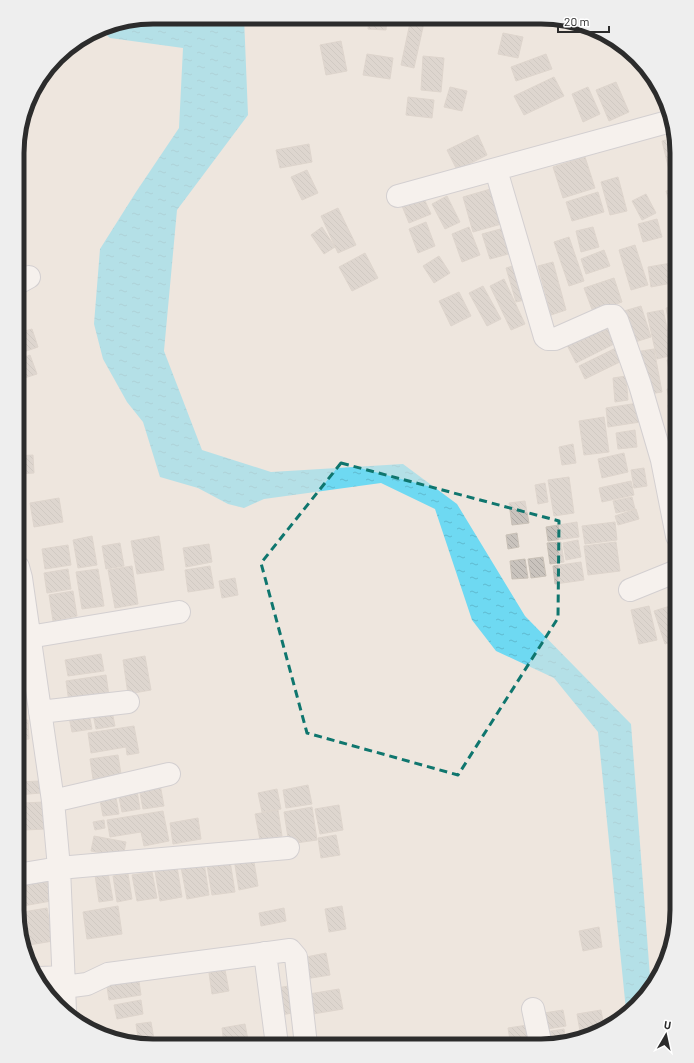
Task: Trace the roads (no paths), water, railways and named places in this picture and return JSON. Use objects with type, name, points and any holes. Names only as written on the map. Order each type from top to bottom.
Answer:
[{"type":"street","points":[[398,196],[667,123]]},
{"type":"street","points":[[496,170],[545,336],[548,339],[555,339],[607,316],[614,316],[617,320],[640,385],[662,460],[670,501]]},
{"type":"street","points":[[630,590],[670,574]]},
{"type":"street","points":[[65,1003],[59,868],[53,801],[40,712],[24,625],[179,612]]},
{"type":"street","points":[[40,712],[128,702]]},
{"type":"street","points":[[53,801],[169,774]]},
{"type":"street","points":[[24,875],[59,868],[288,848]]},
{"type":"street","points":[[44,979],[87,984],[108,974],[288,950],[294,953],[305,1039]]},
{"type":"street","points":[[265,953],[276,1039]]},
{"type":"street","points":[[533,1009],[539,1039]]},
{"type":"water","points":[[244,24],[248,115],[177,210],[164,351],[202,450],[271,472],[403,464],[457,504],[525,616],[631,724],[650,978],[632,1001],[626,1006],[598,732],[554,678],[496,651],[472,620],[435,509],[381,483],[264,499],[244,508],[228,504],[198,488],[160,477],[143,422],[127,402],[103,359],[94,324],[100,249],[179,128],[183,48],[110,38],[105,34],[120,28],[136,25]]}]
